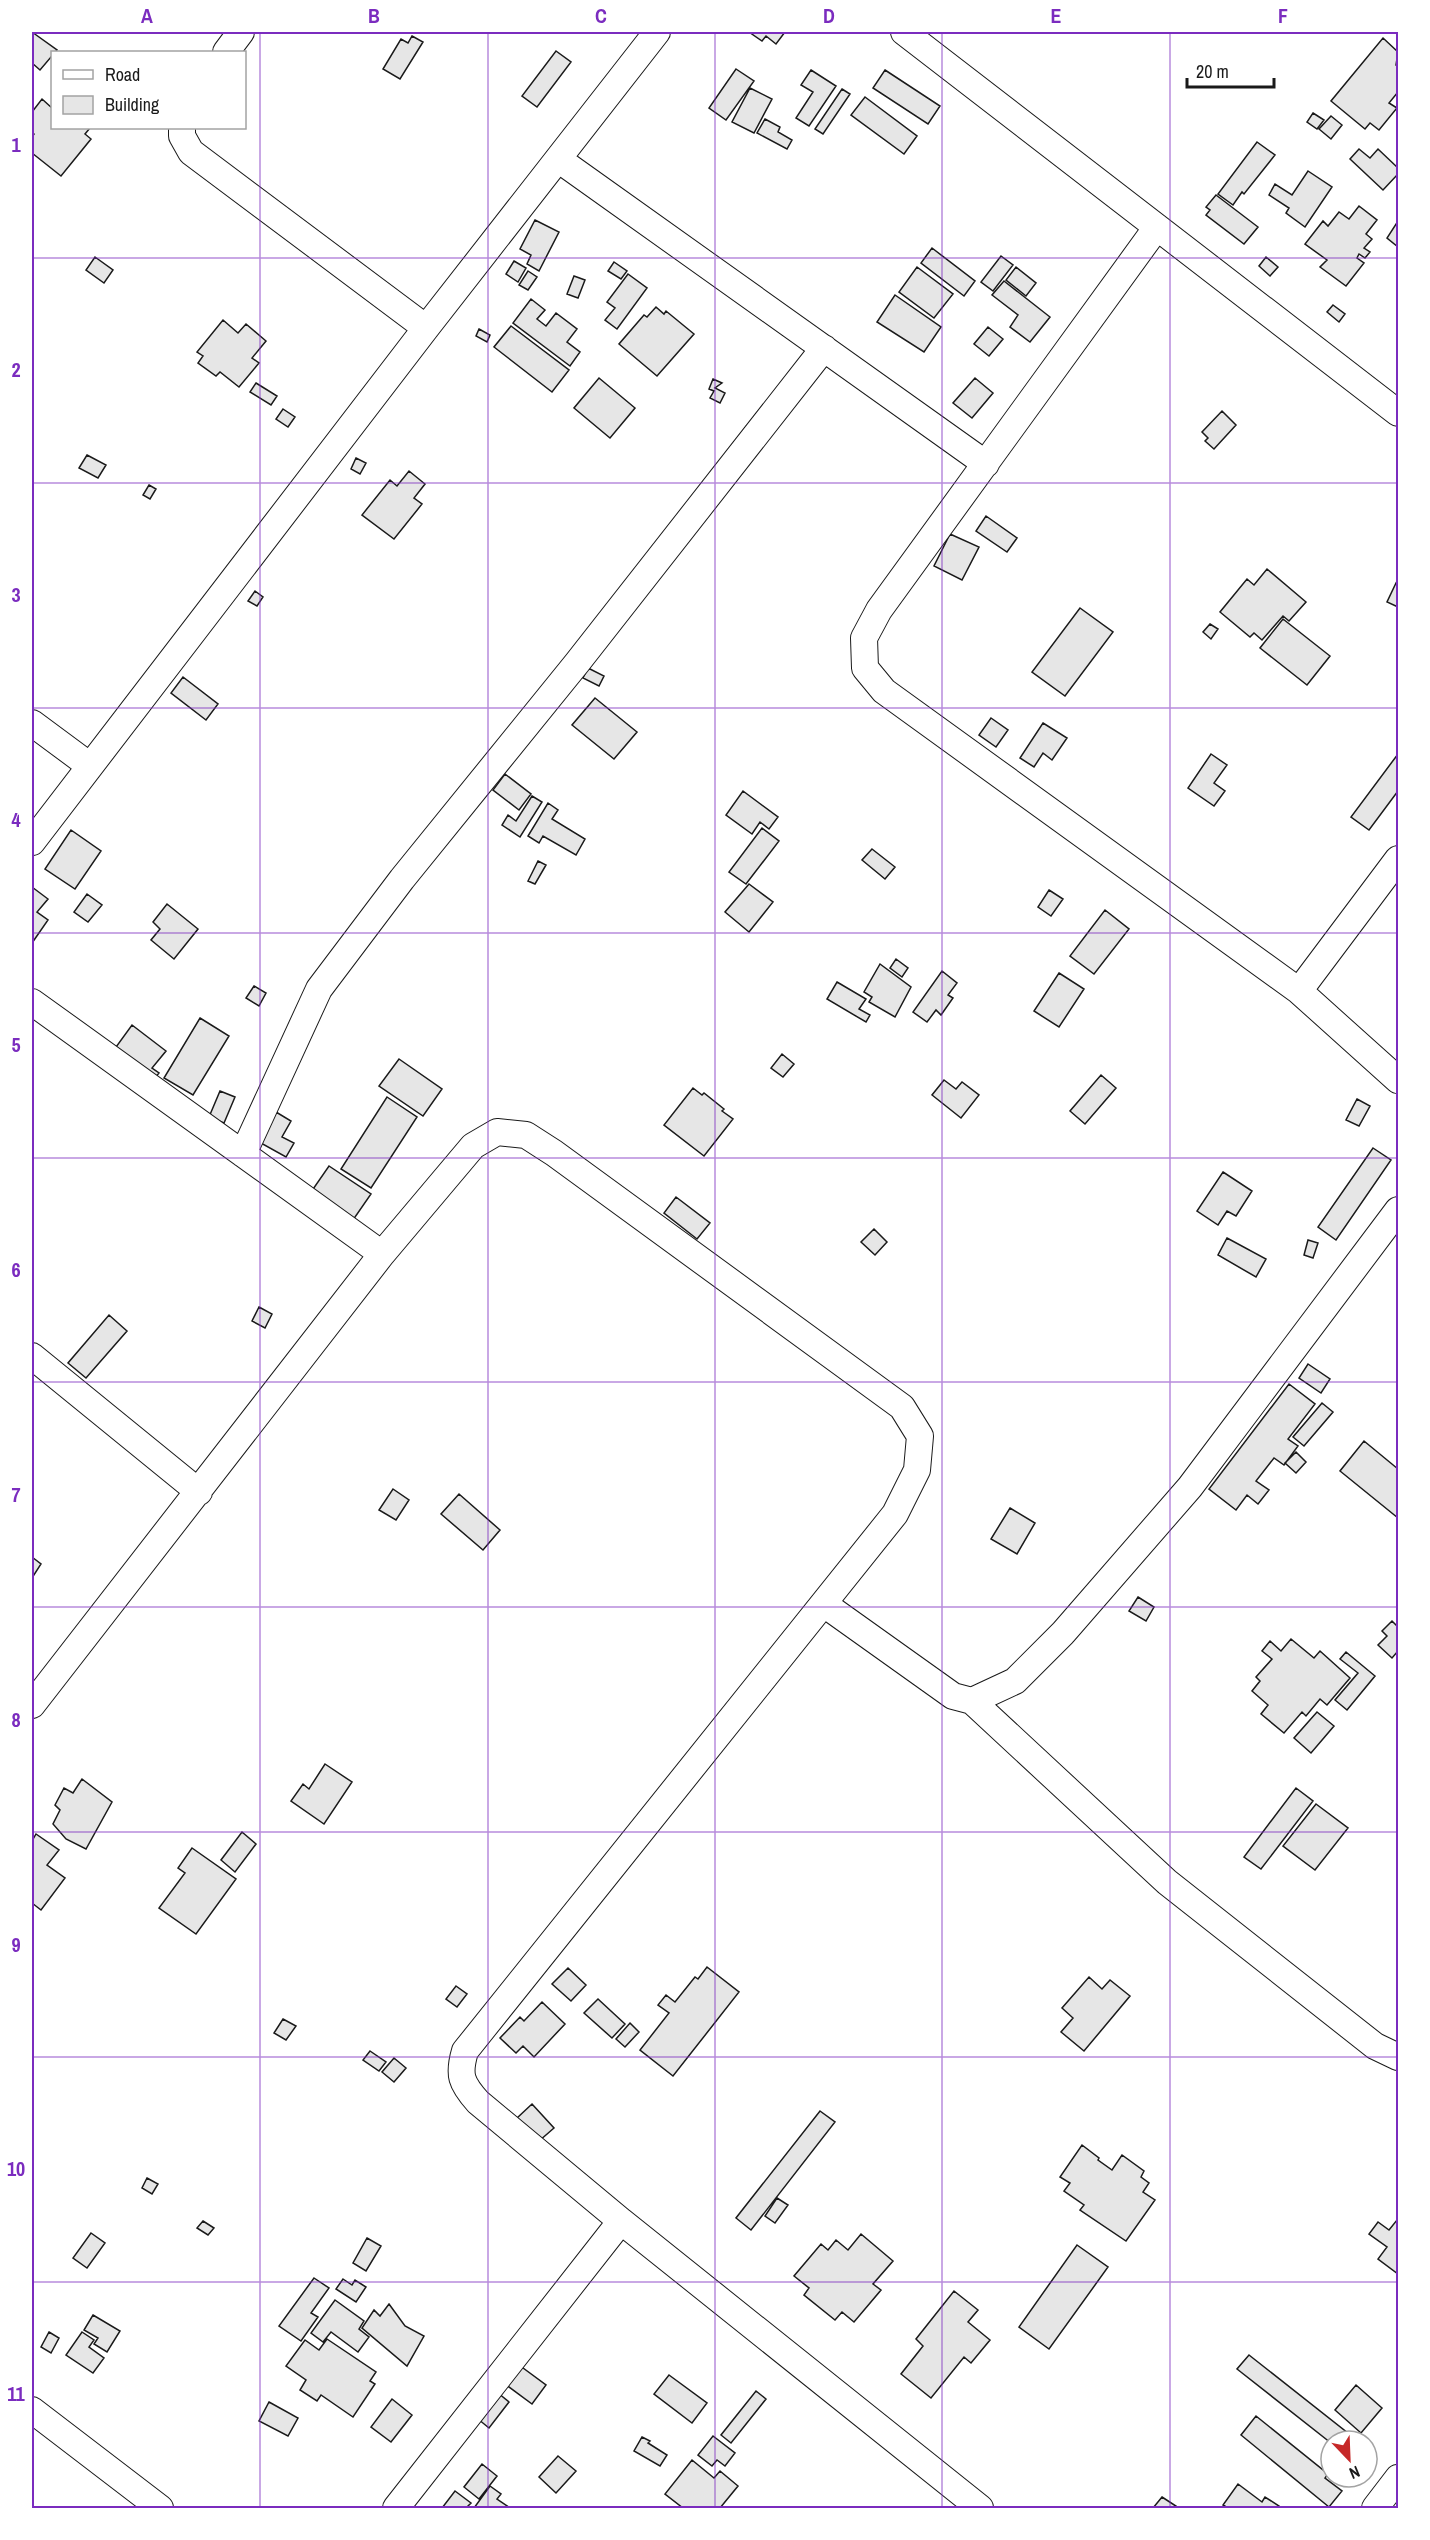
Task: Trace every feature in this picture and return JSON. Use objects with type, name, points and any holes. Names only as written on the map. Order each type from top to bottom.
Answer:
[{"type":"street","points":[[227,51],[241,32]]},
{"type":"street","points":[[32,842],[426,328],[657,32]]},
{"type":"street","points":[[904,32],[1398,413]]},
{"type":"street","points":[[182,129],[182,136],[191,152],[426,328]]},
{"type":"street","points":[[558,159],[986,464]]},
{"type":"street","points":[[1157,227],[879,610],[864,638],[865,668],[884,691],[1299,991],[1398,1080]]},
{"type":"street","points":[[243,1154],[319,989],[402,879],[577,663],[824,348]]},
{"type":"street","points":[[32,723],[90,766]]},
{"type":"street","points":[[1299,991],[1398,859]]},
{"type":"street","points":[[32,1002],[382,1254]]},
{"type":"street","points":[[32,1705],[382,1254],[472,1146],[497,1132],[526,1135],[902,1407],[920,1436],[917,1470],[895,1514],[465,2051],[459,2070],[466,2088],[478,2102],[621,2221],[980,2508]]},
{"type":"street","points":[[972,1701],[1015,1681],[1063,1633],[1153,1530],[1190,1487],[1398,1210]]},
{"type":"street","points":[[32,1356],[199,1492]]},
{"type":"street","points":[[824,1604],[953,1696],[972,1701],[1167,1882],[1375,2046],[1398,2057]]},
{"type":"street","points":[[396,2508],[621,2221]]},
{"type":"street","points":[[32,2410],[160,2508]]},
{"type":"street","points":[[1375,2508],[1398,2478]]},
{"type":"building","points":[[32,32],[57,50],[51,51],[51,57],[40,70],[32,63]]},
{"type":"building","points":[[749,32],[785,32],[776,44],[766,36],[762,41]]},
{"type":"building","points":[[412,36],[423,42],[400,79],[383,69],[401,39],[408,43]]},
{"type":"building","points":[[1383,38],[1398,52],[1396,65],[1398,66],[1398,92],[1389,103],[1397,108],[1379,130],[1370,123],[1365,129],[1331,101]]},
{"type":"building","points":[[556,51],[571,62],[537,107],[522,96]]},
{"type":"building","points":[[736,69],[754,81],[726,120],[709,108]]},
{"type":"building","points":[[811,70],[836,86],[809,126],[796,118],[813,92],[801,85]]},
{"type":"building","points":[[885,70],[940,106],[928,124],[873,88]]},
{"type":"building","points":[[750,88],[772,99],[754,133],[732,122]]},
{"type":"building","points":[[842,89],[850,94],[823,134],[815,129]]},
{"type":"building","points":[[865,97],[917,136],[904,154],[851,115]]},
{"type":"building","points":[[42,99],[51,107],[51,129],[89,129],[85,134],[91,139],[61,176],[32,153],[34,134],[32,132],[32,112]]},
{"type":"building","points":[[1313,113],[1324,120],[1317,129],[1307,122]]},
{"type":"building","points":[[1331,116],[1342,125],[1331,139],[1319,129]]},
{"type":"building","points":[[765,119],[780,127],[778,132],[792,140],[787,149],[757,133]]},
{"type":"building","points":[[1257,142],[1275,155],[1233,205],[1218,194]]},
{"type":"building","points":[[1359,149],[1370,158],[1378,149],[1398,168],[1398,174],[1383,190],[1350,159]]},
{"type":"building","points":[[1308,171],[1332,187],[1305,227],[1286,213],[1289,208],[1269,195],[1275,184],[1292,195]]},
{"type":"building","points":[[1216,195],[1258,227],[1244,244],[1206,215],[1210,210],[1206,207]]},
{"type":"building","points":[[1359,206],[1377,220],[1366,234],[1372,239],[1364,248],[1370,252],[1365,258],[1359,254],[1357,258],[1364,263],[1346,286],[1320,267],[1327,260],[1305,244],[1323,221],[1328,226],[1339,212],[1349,219]]},
{"type":"building","points":[[535,220],[559,232],[539,271],[527,264],[531,255],[520,249]]},
{"type":"building","points":[[1398,221],[1398,247],[1387,238]]},
{"type":"building","points":[[932,248],[975,281],[964,296],[921,263]]},
{"type":"building","points":[[1001,256],[1013,265],[993,291],[981,282]]},
{"type":"building","points":[[95,257],[113,270],[104,283],[86,270]]},
{"type":"building","points":[[1266,257],[1278,267],[1270,276],[1259,266]]},
{"type":"building","points":[[514,261],[526,268],[518,282],[506,274]]},
{"type":"building","points":[[614,262],[627,271],[621,279],[608,271]]},
{"type":"building","points":[[917,267],[953,294],[934,318],[899,292]]},
{"type":"building","points":[[1016,267],[1036,283],[1026,296],[1006,280]]},
{"type":"building","points":[[528,271],[537,277],[528,290],[519,285]]},
{"type":"building","points":[[628,274],[647,288],[617,329],[605,320],[615,308],[607,302]]},
{"type":"building","points":[[574,276],[585,280],[578,298],[567,294]]},
{"type":"building","points":[[1004,281],[1050,317],[1030,342],[1010,327],[1018,315],[992,295]]},
{"type":"building","points":[[895,295],[941,327],[924,352],[877,322]]},
{"type":"building","points":[[531,299],[545,310],[537,319],[546,326],[556,313],[577,329],[567,342],[580,352],[570,366],[513,323]]},
{"type":"building","points":[[1333,305],[1345,314],[1339,322],[1327,312]]},
{"type":"building","points":[[656,307],[664,314],[666,311],[694,334],[657,376],[619,344],[644,315],[647,317]]},
{"type":"building","points":[[223,320],[238,333],[246,324],[266,341],[252,358],[259,363],[239,387],[220,372],[216,376],[198,363],[203,356],[197,352]]},
{"type":"building","points":[[511,326],[569,370],[552,392],[494,347]]},
{"type":"building","points":[[988,327],[1003,339],[989,356],[974,344]]},
{"type":"building","points":[[479,329],[490,335],[487,342],[476,336]]},
{"type":"building","points":[[599,378],[635,408],[610,438],[574,408]]},
{"type":"building","points":[[975,378],[993,393],[972,418],[953,403]]},
{"type":"building","points":[[713,379],[722,383],[715,388],[725,393],[720,403],[710,398],[714,391],[709,389]]},
{"type":"building","points":[[256,383],[277,396],[271,405],[250,392]]},
{"type":"building","points":[[283,409],[295,417],[288,427],[276,419]]},
{"type":"building","points":[[1222,411],[1236,425],[1214,449],[1205,441],[1208,438],[1202,432]]},
{"type":"building","points":[[87,455],[106,465],[98,478],[79,468]]},
{"type":"building","points":[[356,458],[366,463],[360,474],[351,469]]},
{"type":"building","points":[[409,471],[425,484],[414,498],[422,504],[394,539],[362,515],[390,480],[397,486]]},
{"type":"building","points":[[149,485],[156,489],[150,499],[143,495]]},
{"type":"building","points":[[986,516],[1017,538],[1007,552],[976,531]]},
{"type":"building","points":[[950,534],[979,547],[962,580],[934,566]]},
{"type":"building","points":[[1267,569],[1306,602],[1289,621],[1283,616],[1262,640],[1254,633],[1250,637],[1220,612],[1247,579],[1254,585]]},
{"type":"building","points":[[1396,583],[1398,585],[1398,607],[1387,602]]},
{"type":"building","points":[[255,591],[263,597],[257,606],[248,601]]},
{"type":"building","points":[[1080,608],[1113,632],[1065,696],[1032,672]]},
{"type":"building","points":[[1283,619],[1330,656],[1307,685],[1260,648]]},
{"type":"building","points":[[1210,624],[1218,629],[1211,639],[1203,632]]},
{"type":"building","points":[[588,668],[604,676],[599,686],[583,678]]},
{"type":"building","points":[[183,677],[218,704],[206,720],[171,693]]},
{"type":"building","points":[[595,698],[637,732],[614,759],[572,725]]},
{"type":"building","points":[[991,718],[1008,730],[996,747],[979,735]]},
{"type":"building","points":[[1043,723],[1067,738],[1052,760],[1043,753],[1034,767],[1020,758]]},
{"type":"building","points":[[1211,754],[1227,765],[1214,783],[1225,791],[1214,806],[1188,788]]},
{"type":"building","points":[[1398,754],[1398,791],[1369,830],[1351,817]]},
{"type":"building","points":[[505,774],[531,794],[519,810],[493,790]]},
{"type":"building","points":[[743,791],[778,817],[769,829],[760,822],[752,834],[726,815]]},
{"type":"building","points":[[532,796],[542,802],[520,837],[502,825],[508,815],[516,821]]},
{"type":"building","points":[[548,803],[558,810],[552,819],[585,839],[576,855],[543,836],[539,843],[528,836]]},
{"type":"building","points":[[762,828],[779,841],[746,884],[729,872]]},
{"type":"building","points":[[71,830],[101,851],[75,889],[45,869]]},
{"type":"building","points":[[872,849],[895,867],[885,879],[862,860]]},
{"type":"building","points":[[538,861],[546,865],[535,884],[528,881]]},
{"type":"building","points":[[749,884],[773,902],[749,932],[725,912]]},
{"type":"building","points":[[32,887],[48,899],[37,912],[48,920],[32,943]]},
{"type":"building","points":[[1049,890],[1063,899],[1051,916],[1038,907]]},
{"type":"building","points":[[87,894],[102,905],[88,922],[74,912]]},
{"type":"building","points":[[167,904],[198,929],[174,959],[151,940],[160,929],[153,922]]},
{"type":"building","points":[[1105,910],[1129,929],[1094,974],[1070,956]]},
{"type":"building","points":[[896,959],[908,968],[902,977],[890,968]]},
{"type":"building","points":[[880,964],[911,987],[895,1017],[869,1002],[872,997],[864,992]]},
{"type":"building","points":[[942,971],[957,983],[948,995],[953,998],[941,1015],[936,1010],[927,1022],[913,1012]]},
{"type":"building","points":[[1059,973],[1084,989],[1059,1027],[1034,1011]]},
{"type":"building","points":[[837,982],[866,999],[859,1009],[870,1015],[866,1022],[827,999]]},
{"type":"building","points":[[254,986],[266,993],[259,1006],[246,998]]},
{"type":"building","points":[[200,1018],[229,1036],[193,1095],[164,1078]]},
{"type":"building","points":[[132,1025],[166,1051],[152,1068],[159,1073],[151,1083],[137,1063],[116,1047]]},
{"type":"building","points":[[782,1054],[794,1064],[783,1077],[771,1068]]},
{"type":"building","points":[[399,1059],[442,1089],[423,1116],[379,1086]]},
{"type":"building","points":[[1101,1075],[1116,1088],[1085,1124],[1070,1111]]},
{"type":"building","points":[[944,1080],[956,1089],[962,1082],[979,1095],[961,1118],[932,1095]]},
{"type":"building","points":[[693,1088],[702,1095],[704,1093],[733,1119],[704,1156],[664,1125]]},
{"type":"building","points":[[220,1091],[235,1097],[224,1123],[209,1117]]},
{"type":"building","points":[[387,1097],[417,1117],[371,1188],[341,1169]]},
{"type":"building","points":[[1357,1099],[1370,1106],[1359,1126],[1346,1120]]},
{"type":"building","points":[[276,1112],[291,1121],[282,1137],[294,1143],[286,1157],[259,1142]]},
{"type":"building","points":[[1373,1148],[1391,1160],[1336,1240],[1318,1227]]},
{"type":"building","points":[[329,1166],[371,1194],[353,1220],[311,1192]]},
{"type":"building","points":[[1223,1172],[1252,1191],[1236,1216],[1227,1211],[1218,1225],[1197,1211]]},
{"type":"building","points":[[676,1197],[710,1223],[697,1239],[664,1213]]},
{"type":"building","points":[[874,1229],[887,1242],[875,1255],[861,1242]]},
{"type":"building","points":[[1227,1238],[1266,1259],[1256,1277],[1218,1255]]},
{"type":"building","points":[[1308,1240],[1318,1243],[1313,1258],[1304,1255]]},
{"type":"building","points":[[259,1307],[272,1314],[265,1328],[252,1321]]},
{"type":"building","points":[[109,1315],[127,1331],[86,1378],[68,1363]]},
{"type":"building","points":[[1308,1364],[1330,1379],[1321,1393],[1299,1378]]},
{"type":"building","points":[[1289,1384],[1315,1404],[1288,1439],[1298,1446],[1284,1465],[1274,1458],[1256,1481],[1269,1490],[1258,1504],[1247,1495],[1236,1510],[1209,1489]]},
{"type":"building","points":[[1322,1403],[1333,1412],[1304,1446],[1293,1437]]},
{"type":"building","points":[[1364,1441],[1398,1469],[1398,1518],[1340,1471]]},
{"type":"building","points":[[1296,1452],[1306,1462],[1296,1473],[1285,1463]]},
{"type":"building","points":[[393,1489],[409,1500],[396,1520],[379,1510]]},
{"type":"building","points":[[459,1494],[500,1530],[483,1550],[441,1514]]},
{"type":"building","points":[[1010,1508],[1035,1523],[1017,1554],[991,1539]]},
{"type":"building","points":[[32,1557],[41,1564],[32,1578]]},
{"type":"building","points":[[1138,1597],[1154,1607],[1146,1621],[1129,1611]]},
{"type":"building","points":[[1392,1621],[1398,1627],[1398,1651],[1392,1658],[1378,1645],[1387,1636],[1382,1631]]},
{"type":"building","points":[[1291,1639],[1314,1658],[1320,1651],[1350,1678],[1327,1705],[1320,1699],[1306,1716],[1302,1712],[1284,1733],[1261,1714],[1268,1705],[1252,1691],[1260,1681],[1256,1677],[1272,1659],[1262,1651],[1270,1641],[1281,1651]]},
{"type":"building","points":[[1346,1652],[1375,1676],[1347,1710],[1335,1700],[1358,1673],[1340,1659]]},
{"type":"building","points":[[1317,1712],[1334,1726],[1311,1753],[1294,1738]]},
{"type":"building","points":[[325,1764],[352,1782],[324,1824],[291,1801],[303,1784],[309,1789]]},
{"type":"building","points":[[82,1779],[112,1802],[86,1849],[66,1839],[53,1824],[60,1810],[55,1805],[64,1788],[73,1793]]},
{"type":"building","points":[[1296,1788],[1313,1801],[1261,1869],[1244,1857]]},
{"type":"building","points":[[1316,1804],[1348,1828],[1315,1870],[1283,1846]]},
{"type":"building","points":[[242,1832],[256,1844],[235,1872],[221,1860]]},
{"type":"building","points":[[36,1834],[59,1850],[47,1865],[65,1878],[41,1910],[32,1903],[32,1841]]},
{"type":"building","points":[[192,1848],[236,1879],[196,1934],[159,1908],[185,1873],[178,1868]]},
{"type":"building","points":[[707,1967],[739,1992],[673,2076],[640,2050],[669,2013],[658,2005],[666,1995],[675,2002],[695,1977],[698,1979]]},
{"type":"building","points":[[568,1968],[586,1985],[571,2001],[552,1984]]},
{"type":"building","points":[[1089,1977],[1102,1989],[1110,1980],[1130,1996],[1084,2051],[1061,2032],[1073,2018],[1062,2008]]},
{"type":"building","points":[[456,1986],[467,1994],[457,2007],[446,1999]]},
{"type":"building","points":[[598,1999],[625,2024],[612,2038],[584,2013]]},
{"type":"building","points":[[542,2002],[565,2024],[534,2057],[523,2046],[516,2053],[500,2038],[520,2017],[524,2021]]},
{"type":"building","points":[[283,2019],[296,2026],[286,2040],[274,2033]]},
{"type":"building","points":[[630,2023],[639,2032],[625,2047],[616,2039]]},
{"type":"building","points":[[370,2051],[386,2062],[379,2071],[363,2060]]},
{"type":"building","points":[[394,2058],[406,2068],[394,2082],[382,2072]]},
{"type":"building","points":[[532,2104],[554,2128],[539,2141],[517,2118]]},
{"type":"building","points":[[820,2111],[835,2122],[751,2230],[736,2218]]},
{"type":"building","points":[[1082,2145],[1112,2170],[1122,2155],[1144,2171],[1141,2177],[1149,2183],[1143,2192],[1155,2200],[1126,2241],[1080,2210],[1084,2205],[1064,2191],[1070,2183],[1060,2177]]},
{"type":"building","points":[[147,2178],[158,2184],[152,2194],[142,2188]]},
{"type":"building","points":[[777,2198],[788,2205],[775,2223],[765,2216]]},
{"type":"building","points":[[1397,2220],[1398,2274],[1378,2259],[1387,2247],[1369,2234],[1378,2222],[1389,2230]]},
{"type":"building","points":[[203,2221],[214,2228],[208,2235],[197,2228]]},
{"type":"building","points":[[91,2233],[105,2243],[87,2268],[73,2258]]},
{"type":"building","points":[[861,2234],[893,2261],[873,2284],[881,2290],[854,2322],[842,2312],[835,2320],[804,2295],[809,2288],[794,2276],[821,2244],[828,2250],[836,2240],[848,2250]]},
{"type":"building","points":[[367,2238],[381,2246],[366,2271],[353,2263]]},
{"type":"building","points":[[1077,2245],[1108,2267],[1049,2349],[1019,2327]]},
{"type":"building","points":[[314,2278],[329,2288],[311,2313],[318,2317],[301,2341],[279,2326]]},
{"type":"building","points":[[343,2279],[352,2285],[355,2280],[366,2287],[356,2302],[336,2289]]},
{"type":"building","points":[[954,2291],[978,2310],[968,2322],[990,2340],[971,2363],[964,2357],[931,2398],[901,2374],[923,2346],[916,2339]]},
{"type":"building","points":[[335,2300],[364,2321],[359,2329],[369,2337],[358,2352],[331,2332],[323,2342],[311,2333]]},
{"type":"building","points":[[389,2304],[405,2326],[424,2336],[407,2366],[362,2328],[374,2310],[380,2316]]},
{"type":"building","points":[[93,2315],[120,2331],[107,2352],[94,2344],[98,2338],[84,2330]]},
{"type":"building","points":[[49,2332],[59,2338],[51,2353],[41,2347]]},
{"type":"building","points":[[82,2332],[94,2340],[89,2347],[104,2358],[93,2373],[66,2355]]},
{"type":"building","points":[[327,2339],[376,2372],[370,2381],[375,2384],[353,2417],[321,2395],[317,2401],[300,2390],[306,2380],[286,2366],[305,2340],[319,2350]]},
{"type":"building","points":[[1249,2355],[1343,2429],[1319,2429],[1319,2434],[1237,2369]]},
{"type":"building","points":[[519,2365],[546,2385],[532,2404],[505,2384]]},
{"type":"building","points":[[669,2375],[707,2403],[692,2423],[654,2394]]},
{"type":"building","points":[[1356,2385],[1382,2408],[1364,2429],[1356,2429],[1335,2410]]},
{"type":"building","points":[[756,2391],[766,2399],[731,2443],[721,2435]]},
{"type":"building","points":[[498,2393],[509,2402],[489,2428],[478,2419]]},
{"type":"building","points":[[392,2399],[412,2415],[391,2442],[371,2427]]},
{"type":"building","points":[[269,2402],[298,2418],[288,2436],[259,2421]]},
{"type":"building","points":[[1256,2416],[1319,2467],[1319,2489],[1342,2491],[1329,2507],[1241,2435]]},
{"type":"building","points":[[713,2436],[735,2453],[725,2466],[717,2460],[712,2466],[698,2455]]},
{"type":"building","points":[[642,2437],[667,2455],[660,2466],[634,2451]]},
{"type":"building","points":[[558,2456],[576,2471],[556,2493],[539,2477]]},
{"type":"building","points":[[692,2460],[714,2478],[720,2471],[738,2486],[720,2508],[683,2508],[665,2494]]},
{"type":"building","points":[[482,2464],[497,2476],[479,2499],[464,2487]]},
{"type":"building","points":[[1238,2484],[1262,2502],[1265,2497],[1279,2506],[1278,2508],[1228,2508],[1223,2505]]},
{"type":"building","points":[[490,2486],[501,2494],[497,2499],[510,2508],[474,2508]]},
{"type":"building","points":[[455,2491],[471,2503],[466,2508],[442,2508]]},
{"type":"building","points":[[1162,2497],[1179,2508],[1153,2508]]}]
